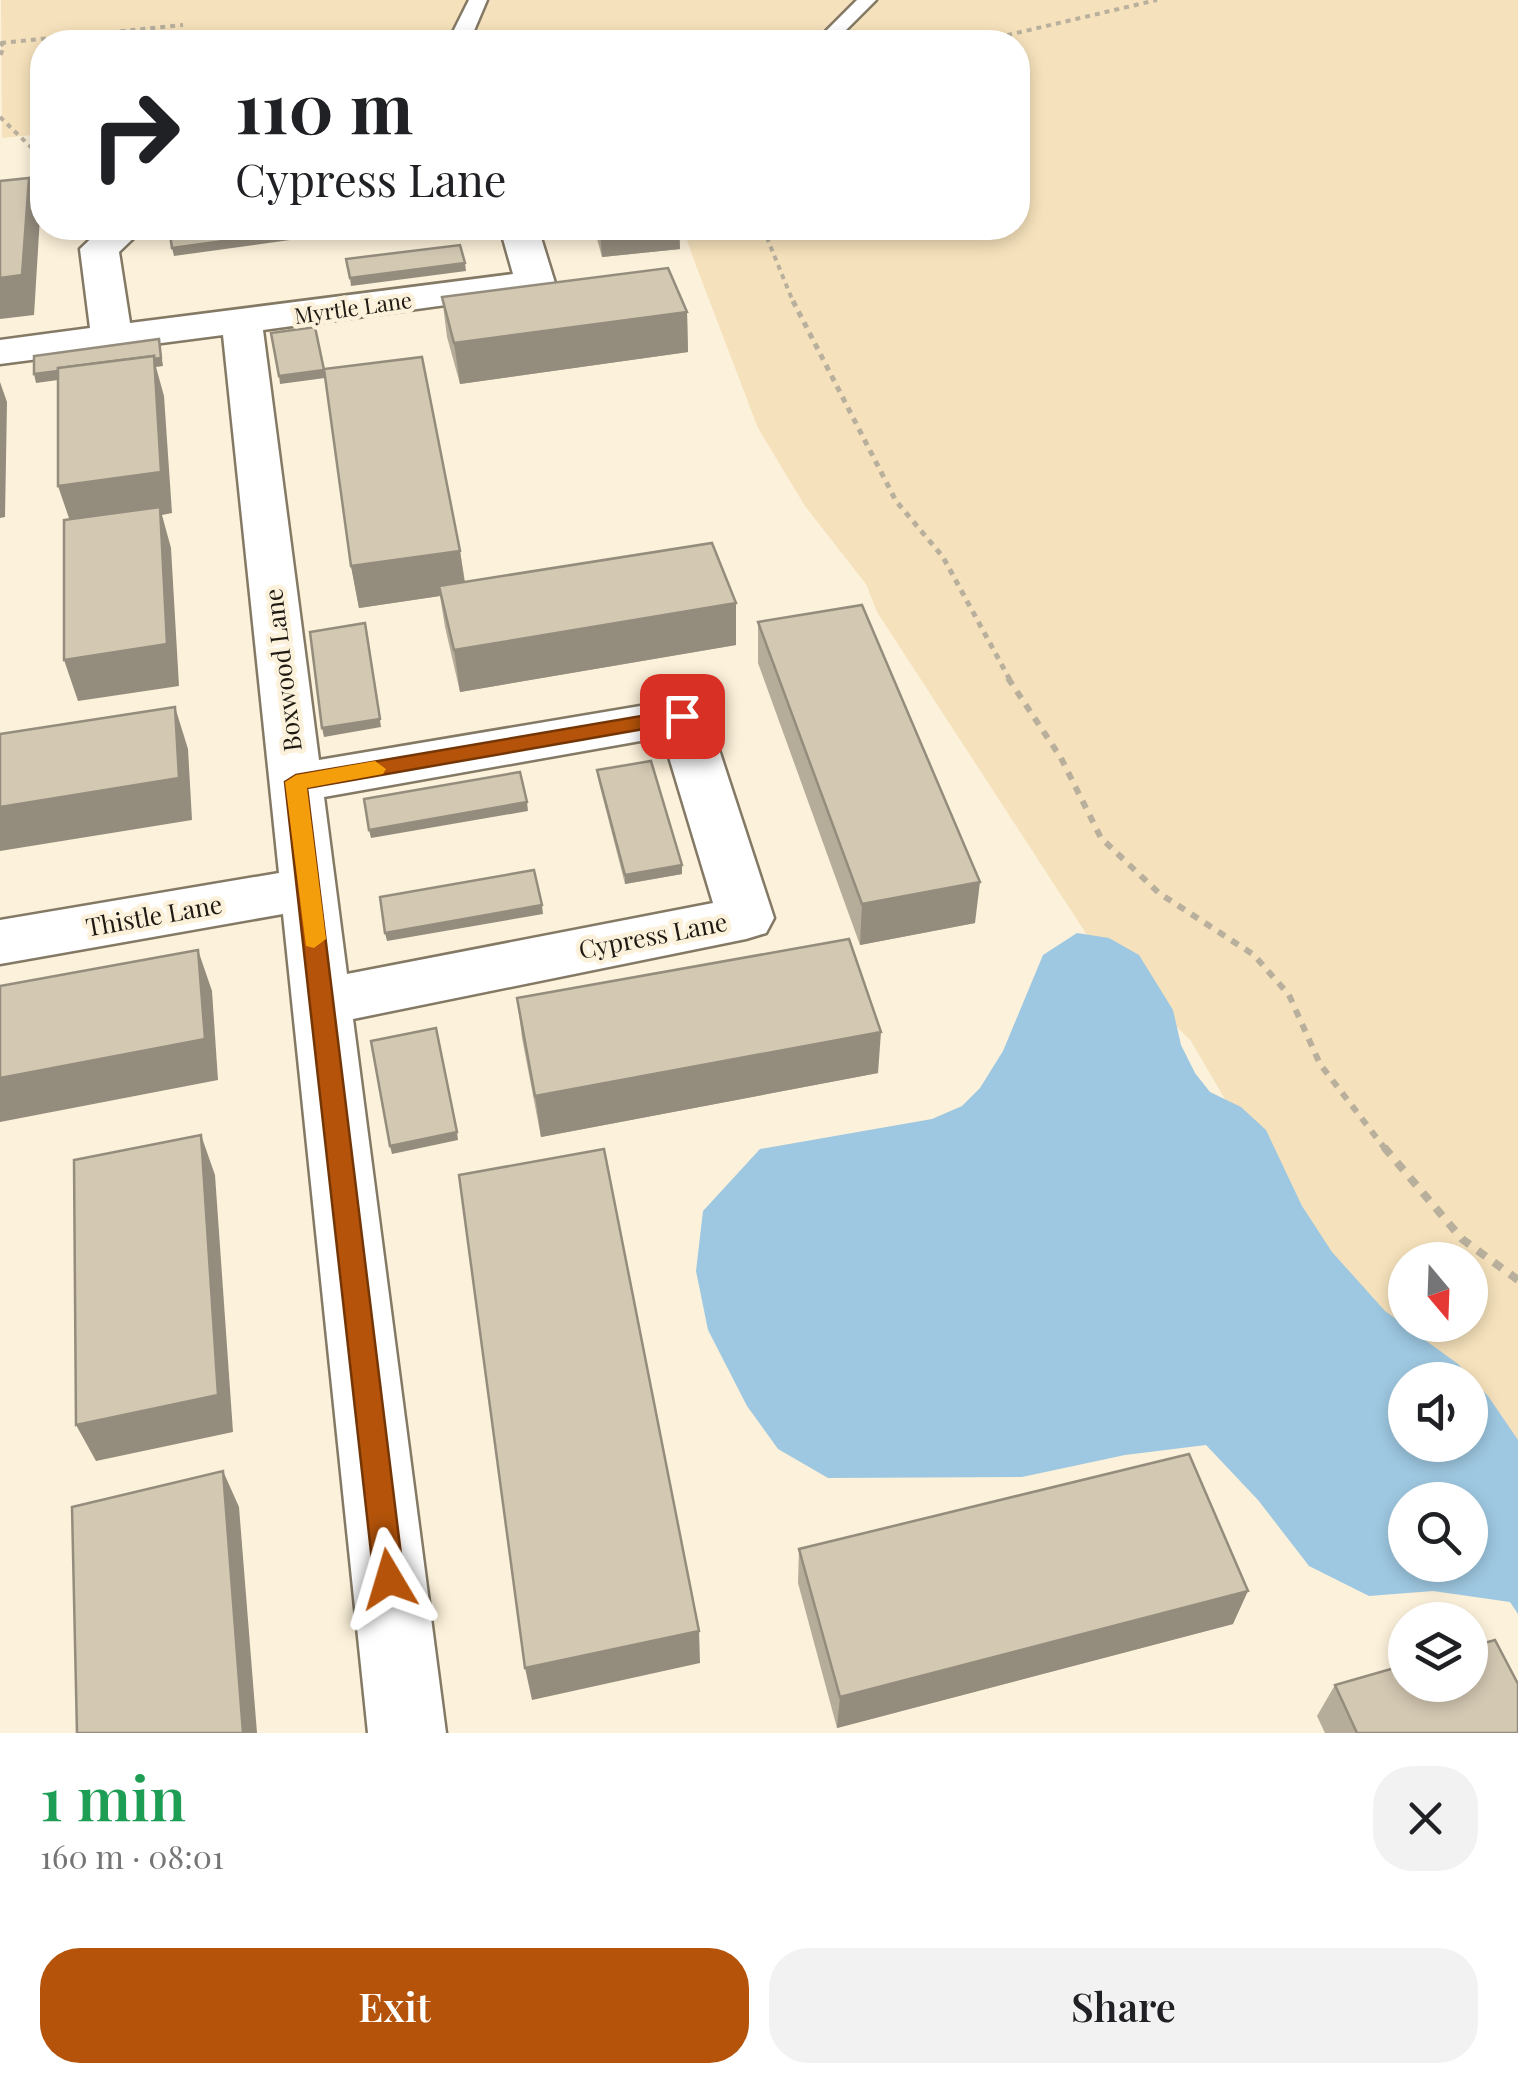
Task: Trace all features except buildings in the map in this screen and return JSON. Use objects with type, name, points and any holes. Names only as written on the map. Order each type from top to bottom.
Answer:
[{"type":"street","points":[[0,198],[30,195]]},
{"type":"street","points":[[111,240],[99,250],[112,338]]},
{"type":"street","name":"Myrtle Lane","points":[[0,352],[535,284],[522,240]]},
{"type":"street","name":"Boxwood Lane","points":[[242,323],[407,1733]]},
{"type":"street","name":"Cypress Lane","points":[[296,782],[682,716],[746,918],[322,1002]]},
{"type":"street","name":"Thistle Lane","points":[[0,942],[308,889]]},
{"type":"lane","points":[[463,30],[478,0]]},
{"type":"lane","points":[[836,30],[867,0]]},
{"type":"path","points":[[1024,30],[1157,0]]},
{"type":"path","points":[[138,30],[183,26]]},
{"type":"path","points":[[0,56],[4,52],[1,42],[30,39]]},
{"type":"path","points":[[0,117],[14,124],[30,150]]},
{"type":"path","points":[[771,240],[777,250],[790,303],[806,324],[896,501],[943,557],[994,656],[1061,758],[1101,838],[1160,893],[1254,955],[1289,996],[1320,1064],[1390,1155],[1462,1238],[1518,1280]]},
{"type":"shaded area","points":[[1,0],[1518,0],[1518,1473],[1488,1415],[1488,1362],[1444,1362],[1416,1342],[1488,1342],[1488,1242],[1388,1242],[1388,1323],[1287,1205],[1191,1041],[1089,938],[877,612],[866,584],[805,506],[758,428],[692,255],[687,240],[1030,240],[1030,30],[30,30],[30,135],[2,138]]},
{"type":"water","points":[[1077,933],[1109,938],[1139,955],[1173,1010],[1181,1045],[1195,1073],[1210,1092],[1241,1107],[1266,1130],[1302,1206],[1332,1252],[1388,1313],[1388,1342],[1428,1342],[1455,1362],[1388,1362],[1388,1462],[1488,1462],[1488,1396],[1518,1440],[1518,1614],[1510,1602],[1433,1591],[1369,1596],[1309,1566],[1258,1500],[1206,1445],[1125,1455],[1022,1477],[828,1478],[778,1449],[747,1406],[708,1330],[696,1271],[703,1211],[760,1149],[932,1119],[962,1106],[980,1088],[1003,1051],[1043,955]]},
{"type":"slow traffic","points":[[314,939],[296,782],[375,769]]},
{"type":"route","points":[[389,1579],[296,782],[682,716]]}]
